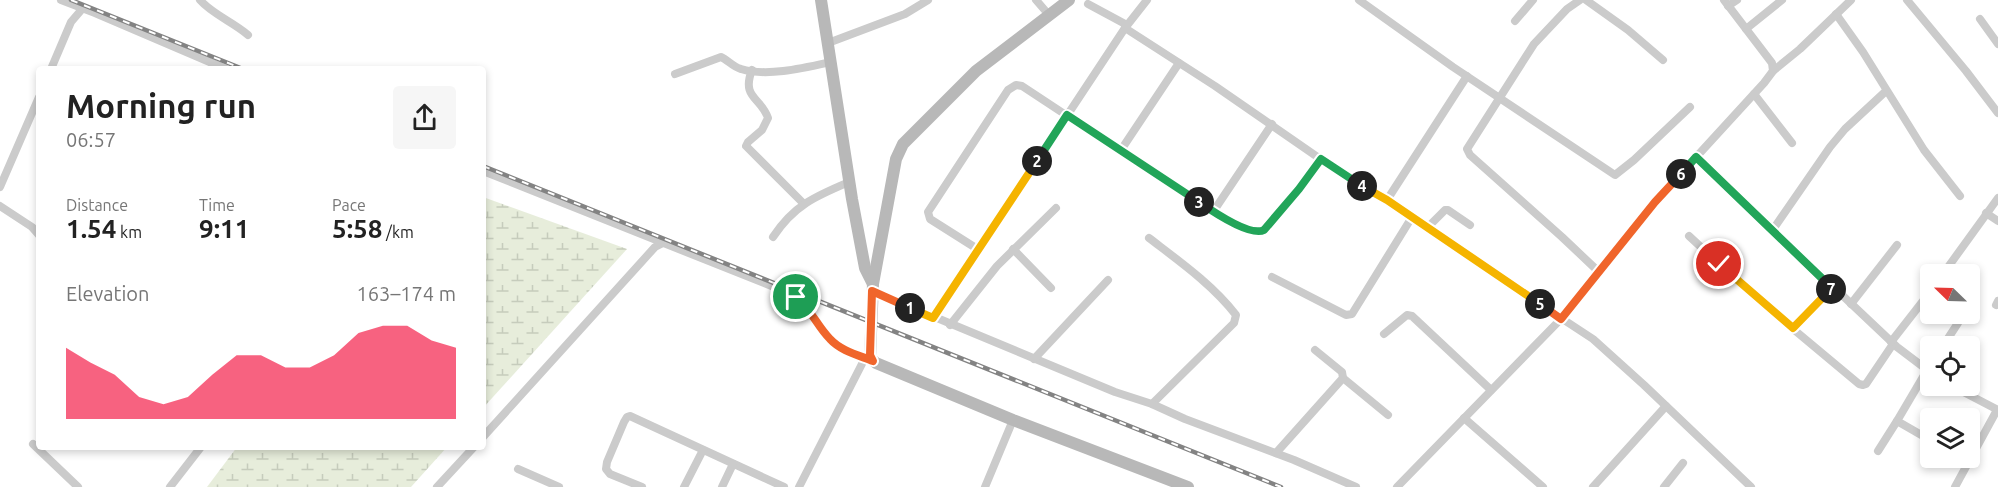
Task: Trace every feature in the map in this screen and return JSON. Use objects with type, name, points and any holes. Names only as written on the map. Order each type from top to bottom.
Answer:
[{"type":"main road","points":[[821,0],[849,182],[872,288]]},
{"type":"main road","points":[[1069,0],[976,72],[903,144],[896,159],[872,288],[869,360],[1013,420],[1188,487]]},
{"type":"street","points":[[61,0],[219,66]]},
{"type":"street","points":[[200,0],[213,12],[248,35]]},
{"type":"street","points":[[828,43],[905,14],[928,0]]},
{"type":"street","points":[[1036,0],[1049,15]]},
{"type":"street","points":[[933,318],[1126,27],[1147,0]]},
{"type":"street","points":[[1359,0],[1615,175],[1635,160],[1690,107]]},
{"type":"street","points":[[1515,21],[1533,0]]},
{"type":"street","points":[[1580,0],[1567,9],[1538,38],[1468,144],[1467,152],[1599,272]]},
{"type":"street","points":[[1589,0],[1664,60]]},
{"type":"street","points":[[1737,0],[1726,3],[1772,63],[1773,71]]},
{"type":"street","points":[[1746,29],[1782,0]]},
{"type":"street","points":[[1397,487],[1561,319],[1655,202],[1773,71],[1800,49],[1851,0]]},
{"type":"street","points":[[1907,0],[1998,113]]},
{"type":"street","points":[[1089,4],[1593,339],[1751,487]]},
{"type":"street","points":[[52,66],[71,22],[83,8]]},
{"type":"street","points":[[1836,14],[1863,52],[1924,150],[1960,196]]},
{"type":"street","points":[[1980,20],[1998,44]]},
{"type":"street","points":[[675,74],[721,57],[737,67],[752,70],[786,71],[831,62]]},
{"type":"street","points":[[1121,150],[1179,63]]},
{"type":"street","points":[[752,70],[748,79],[748,89],[768,118],[762,130],[746,145],[803,203]]},
{"type":"street","points":[[1387,200],[1467,76]]},
{"type":"street","points":[[979,250],[927,215],[1008,90],[1013,86],[1022,86],[1213,212],[1247,230],[1256,232],[1264,230],[1321,159]]},
{"type":"street","points":[[1772,231],[1830,147],[1845,129],[1886,91]]},
{"type":"street","points":[[1754,94],[1792,143]]},
{"type":"street","points":[[0,187],[36,103]]},
{"type":"street","points":[[1213,212],[1272,124]]},
{"type":"street","points":[[1696,157],[1892,343],[1920,362]]},
{"type":"street","points":[[486,172],[665,242],[796,297],[804,303],[829,339],[849,352],[869,360],[799,487]]},
{"type":"street","points":[[773,237],[788,216],[803,203],[849,182]]},
{"type":"street","points":[[1950,264],[1998,198]]},
{"type":"street","points":[[0,206],[36,232]]},
{"type":"street","points":[[950,325],[1013,249],[1056,208]]},
{"type":"street","points":[[1427,228],[1445,210],[1470,225]]},
{"type":"street","points":[[1986,213],[1998,221]]},
{"type":"street","points":[[1272,277],[1346,315],[1352,314],[1412,217]]},
{"type":"street","points":[[1689,236],[1756,298],[1844,373],[1863,385],[1920,305]]},
{"type":"street","points":[[1149,238],[1176,258],[1226,302],[1236,315],[1234,323],[1152,404]]},
{"type":"street","points":[[486,434],[656,247],[665,242]]},
{"type":"street","points":[[1851,304],[1897,245]]},
{"type":"street","points":[[1013,249],[1051,288]]},
{"type":"street","points":[[1034,359],[1108,280]]},
{"type":"street","points":[[872,288],[950,325],[1114,392],[1152,404],[1185,419],[1276,453],[1356,487]]},
{"type":"street","points":[[1793,328],[1832,288]]},
{"type":"street","points":[[1384,334],[1407,315],[1412,316],[1491,390]]},
{"type":"street","points":[[1315,350],[1342,372],[1343,378],[1388,415]]},
{"type":"street","points":[[1276,453],[1343,378]]},
{"type":"street","points":[[1878,451],[1920,385]]},
{"type":"street","points":[[1969,396],[1997,410],[1980,440]]},
{"type":"street","points":[[1593,487],[1666,406]]},
{"type":"street","points":[[642,487],[610,474],[606,469],[627,417],[630,416],[784,487]]},
{"type":"street","points":[[1464,418],[1543,487]]},
{"type":"street","points":[[985,487],[1013,420]]},
{"type":"street","points":[[1897,421],[1920,435]]},
{"type":"street","points":[[33,444],[36,447]]},
{"type":"street","points":[[39,450],[78,487]]},
{"type":"street","points":[[170,487],[198,450]]},
{"type":"street","points":[[437,487],[471,450]]},
{"type":"street","points":[[684,487],[703,450]]},
{"type":"street","points":[[1664,487],[1683,463]]},
{"type":"street","points":[[722,487],[733,464]]},
{"type":"street","points":[[1955,487],[1965,468]]},
{"type":"street","points":[[518,469],[559,487]]},
{"type":"green space","points":[[486,198],[627,249],[486,405]]},
{"type":"green space","points":[[235,450],[444,450],[411,487],[207,487]]},
{"type":"railway","points":[[71,0],[236,66]]},
{"type":"railway","points":[[486,167],[1281,487]]},
{"type":"route","points":[[796,297],[804,303],[829,339],[849,352],[873,361],[870,358],[872,291],[933,318],[1067,115],[1213,212],[1247,230],[1256,232],[1264,230],[1274,219],[1321,159],[1387,200],[1561,319],[1655,202],[1696,157],[1832,288],[1793,328],[1719,264]]}]
